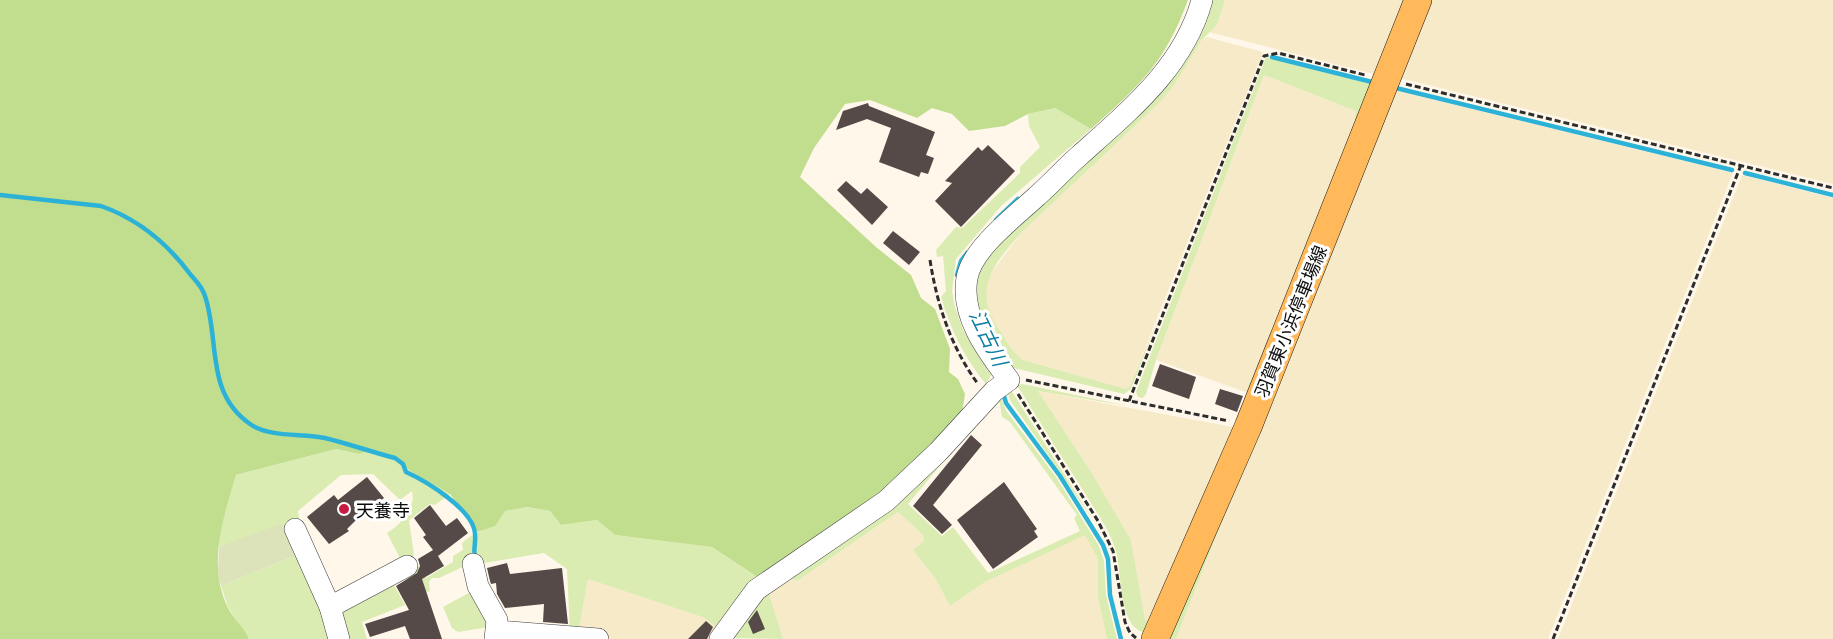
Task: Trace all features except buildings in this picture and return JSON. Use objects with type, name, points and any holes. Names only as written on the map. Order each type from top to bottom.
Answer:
[{"type":"main road","name":"羽賀東小浜停車場線","points":[[1155,639],[1248,427],[1418,0]]},
{"type":"street","points":[[720,639],[756,590],[886,501],[938,452],[998,388],[994,361],[972,319],[966,288],[967,275],[974,261],[1009,221],[1156,84],[1193,25],[1202,0]]},
{"type":"street","points":[[295,529],[330,607],[339,639]]},
{"type":"street","points":[[473,564],[478,586],[497,620],[496,635],[598,639]]},
{"type":"street","points":[[330,607],[407,566]]},
{"type":"path","points":[[1129,401],[1264,56],[1278,53],[1833,188]]},
{"type":"path","points":[[1553,639],[1741,165]]},
{"type":"path","points":[[930,260],[936,294],[946,326],[966,367],[998,388],[1098,521],[1113,551],[1125,622],[1130,633],[1137,639]]},
{"type":"path","points":[[998,388],[1030,380],[1248,427]]},
{"type":"shaded area","points":[[1225,0],[1410,0],[1374,74],[1209,32],[1217,25]]},
{"type":"shaded area","points":[[1426,0],[1833,0],[1833,184],[1395,77]]},
{"type":"shaded area","points":[[1207,37],[1263,52],[1130,386],[1126,389],[1023,360],[1016,355],[991,320],[985,300],[986,282],[991,273],[1022,232],[1157,105],[1201,41]]},
{"type":"shaded area","points":[[1264,75],[1356,111],[1354,125],[1248,393],[1156,360]]},
{"type":"shaded area","points":[[1390,89],[1733,173],[1548,639],[1176,639]]},
{"type":"shaded area","points":[[1742,175],[1833,198],[1833,639],[1558,639]]},
{"type":"shaded area","points":[[1038,391],[1233,427],[1154,618],[1150,622],[1145,621],[1131,540],[1093,475]]},
{"type":"shaded area","points":[[898,512],[923,535],[924,541],[913,550],[935,578],[950,606],[985,582],[1085,534],[1098,559],[1098,597],[1107,639],[783,639],[769,594],[791,579],[797,581]]},
{"type":"shaded area","points":[[588,579],[705,618],[723,632],[715,639],[611,639],[578,634]]},
{"type":"green space","points":[[0,0],[1188,0],[1170,41],[1149,72],[1091,129],[1055,108],[1028,114],[1005,126],[969,131],[952,114],[932,108],[917,118],[870,100],[845,104],[814,148],[800,177],[876,247],[911,275],[921,298],[935,309],[950,349],[949,372],[958,379],[965,394],[962,413],[907,474],[762,580],[712,547],[615,535],[597,520],[561,525],[550,511],[527,507],[505,511],[495,526],[477,532],[450,494],[410,471],[396,456],[374,450],[359,454],[336,449],[236,475],[219,542],[219,575],[228,608],[249,639],[0,639]]},
{"type":"green space","points":[[1205,0],[1225,0],[1217,25],[1201,41],[1174,85],[1157,105],[1022,232],[1002,255],[989,278],[987,302],[991,316],[1010,347],[1023,360],[1126,389],[1130,386],[1159,317],[1131,389],[1124,394],[1005,366],[975,317],[977,263],[1140,106]]},
{"type":"green space","points":[[1266,57],[1375,85],[1354,125],[1356,111],[1264,75],[1156,360],[1146,394],[1143,398],[1138,397],[1136,392]]},
{"type":"green space","points":[[1055,108],[1091,129],[1001,206],[956,259],[952,291],[955,307],[963,330],[991,375],[986,384],[965,354],[949,321],[941,297],[946,291],[943,256],[937,257],[936,250],[956,227],[962,228],[1020,173],[1020,167],[1040,147],[1029,126],[1028,114]]},
{"type":"green space","points":[[1023,384],[1128,406],[1038,391],[1093,475],[1131,540],[1145,620],[1150,622],[1154,618],[1233,427],[1238,431],[1238,437],[1152,632],[1141,631],[1133,625],[1127,615],[1116,551],[1109,534],[1017,385]]},
{"type":"green space","points":[[1011,390],[1095,523],[1010,400],[1007,391]]},
{"type":"green space","points":[[998,393],[1007,412],[1056,477],[1099,546],[1104,561],[1106,595],[1117,639],[1107,639],[1098,597],[1098,559],[1085,535],[985,582],[950,606],[935,578],[913,550],[924,541],[923,535],[898,512],[797,581],[791,579],[769,594],[783,639],[730,638],[753,600],[965,436],[908,504],[942,536],[953,527],[988,573],[1080,531],[1074,518],[1077,515],[1010,422],[1002,417]]},
{"type":"green space","points":[[1260,423],[1176,639],[1160,639]]},
{"type":"green space","points":[[336,449],[359,454],[374,450],[396,456],[410,471],[450,494],[435,505],[430,504],[409,520],[414,555],[402,562],[387,533],[410,510],[412,491],[400,500],[373,474],[341,475],[298,511],[300,524],[219,547],[219,528],[236,475]]},
{"type":"green space","points":[[526,507],[550,511],[561,525],[597,520],[615,535],[712,547],[762,580],[723,632],[705,618],[588,579],[578,634],[570,633],[567,569],[544,553],[478,564],[471,563],[439,578],[432,578],[429,582],[430,591],[415,596],[404,574],[416,562],[426,578],[453,562],[453,556],[463,550],[462,543],[490,526],[505,511]]},
{"type":"green space","points":[[280,524],[290,529],[301,553],[221,586],[218,574],[219,547]]},
{"type":"green space","points":[[301,553],[332,639],[249,639],[228,607],[221,586]]},
{"type":"green space","points":[[391,580],[405,605],[362,622],[367,639],[344,639],[339,606]]},
{"type":"green space","points":[[476,589],[495,626],[458,632],[452,628],[443,607]]},
{"type":"waterway","points":[[1272,57],[1372,82]]},
{"type":"waterway","points":[[1396,88],[1732,170]]},
{"type":"waterway","points":[[1745,173],[1833,195]]},
{"type":"waterway","points":[[0,195],[101,206],[115,211],[151,233],[172,252],[204,292],[220,382],[226,397],[236,411],[250,424],[267,431],[325,438],[395,458],[403,464],[406,472],[448,497],[467,515],[475,534],[475,558]]},
{"type":"waterway","name":"江古川","points":[[996,220],[1018,199]]},
{"type":"waterway","name":"江古川","points":[[957,275],[961,261],[967,253]]},
{"type":"waterway","name":"江古川","points":[[1003,393],[1006,403],[1060,476],[1103,545],[1108,559],[1110,595],[1121,639]]},
{"type":"place","name":"天養寺","points":[[344,509]]}]
